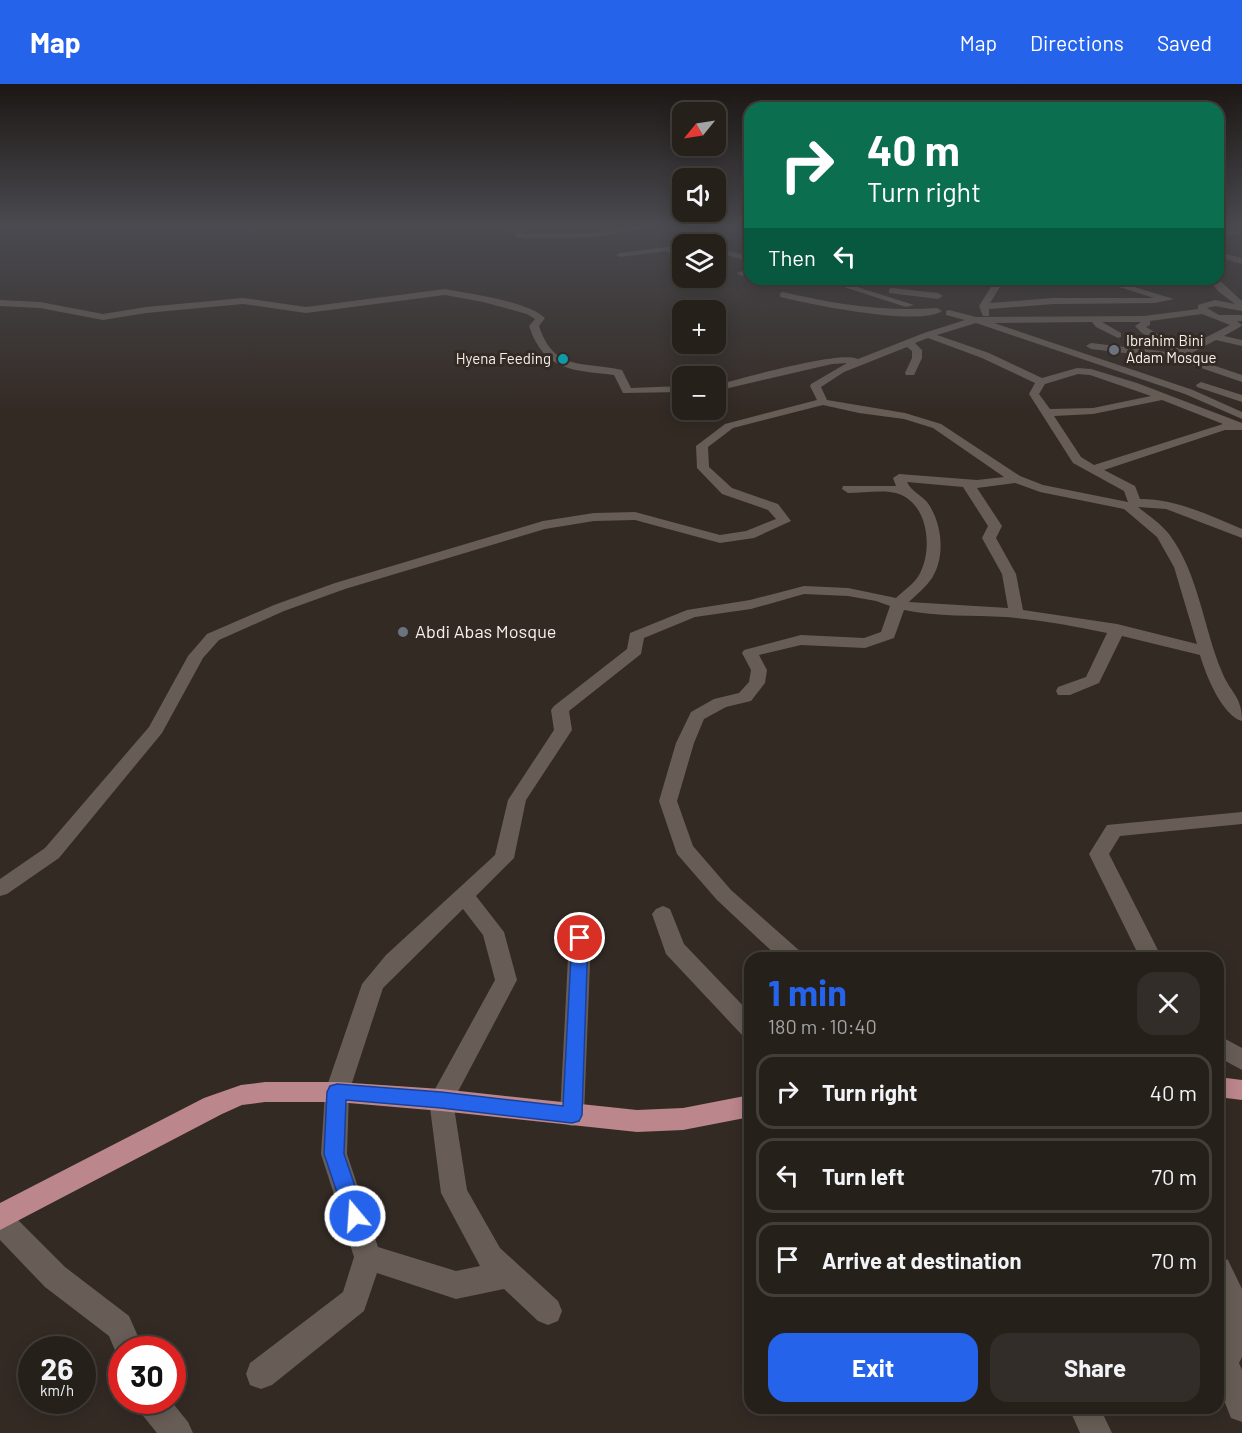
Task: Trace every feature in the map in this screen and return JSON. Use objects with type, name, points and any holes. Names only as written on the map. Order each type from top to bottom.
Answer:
[{"type":"main road","points":[[1224,1088],[1242,1090]]},
{"type":"main road","points":[[0,1219],[213,1106],[242,1095],[265,1092],[337,1092],[441,1100],[637,1121],[683,1119],[744,1107]]},
{"type":"street","points":[[848,287],[891,301],[938,311],[986,315],[1144,319],[1202,309],[1215,303],[1240,304]]},
{"type":"street","points":[[879,287],[896,292],[938,296]]},
{"type":"street","points":[[921,287],[948,300]]},
{"type":"street","points":[[986,315],[994,287]]},
{"type":"street","points":[[1095,301],[1097,294],[1105,287]]},
{"type":"street","points":[[1125,287],[1202,309],[1237,325],[1179,354],[1087,345],[1142,364]]},
{"type":"street","points":[[1219,287],[1240,304]]},
{"type":"street","points":[[0,303],[40,305],[103,317],[146,310],[243,301],[306,310],[374,303],[422,294],[457,294],[530,312],[540,318],[534,326],[538,343],[549,358],[574,366],[618,372],[627,391],[672,389]]},
{"type":"street","points":[[783,295],[840,308],[891,313],[938,311]]},
{"type":"street","points":[[823,402],[815,386],[840,370],[927,335],[986,315],[1095,301],[1126,305],[1169,299]]},
{"type":"street","points":[[970,307],[1189,392],[1241,423]]},
{"type":"street","points":[[949,313],[957,326]]},
{"type":"street","points":[[986,315],[1046,332]]},
{"type":"street","points":[[1222,317],[1242,318]]},
{"type":"street","points":[[1095,319],[1099,325],[1118,335]]},
{"type":"street","points":[[1144,319],[1147,323],[1140,326],[1144,331],[1179,354],[1236,377]]},
{"type":"street","points":[[927,335],[980,352],[1041,382]]},
{"type":"street","points":[[1214,336],[1242,343]]},
{"type":"street","points":[[908,343],[917,350],[917,358],[910,373]]},
{"type":"street","points":[[726,386],[832,361],[870,359]]},
{"type":"street","points":[[1241,423],[1091,372],[1077,371],[1041,382],[1034,394],[1077,460],[1130,489],[1131,504],[1163,535],[1181,567],[1205,651],[1222,690],[1242,716]]},
{"type":"street","points":[[1173,374],[1242,399]]},
{"type":"street","points":[[1203,385],[1236,377]]},
{"type":"street","points":[[1047,413],[1093,411],[1162,397]]},
{"type":"street","points":[[0,889],[52,853],[156,729],[196,656],[213,637],[279,608],[340,586],[543,525],[594,517],[635,516],[720,539],[749,536],[784,521],[773,507],[726,491],[703,468],[702,446],[729,426],[823,402],[859,410],[905,416],[937,426],[1016,479],[1040,488],[1131,504],[1154,503],[1175,508],[1242,534]]},
{"type":"street","points":[[1093,469],[1241,423]]},
{"type":"street","points":[[905,491],[899,478],[968,484],[1016,479]]},
{"type":"street","points":[[968,484],[995,526],[989,538],[1003,559],[1014,587],[1016,613]]},
{"type":"street","points":[[786,952],[724,895],[684,849],[668,801],[685,743],[697,716],[720,703],[745,697],[757,683],[759,670],[750,653],[801,640],[865,643],[888,635],[898,604],[927,575],[934,543],[928,512],[918,498],[905,491],[892,489],[848,489]]},
{"type":"street","points":[[261,1374],[354,1301],[369,1257],[334,1154],[337,1092],[373,984],[504,858],[517,800],[563,730],[560,710],[634,651],[636,636],[692,613],[751,604],[804,590],[859,593],[921,609],[1016,613],[1117,629],[1205,651]]},
{"type":"street","points":[[1064,691],[1093,680],[1117,629]]},
{"type":"street","points":[[1222,690],[1242,689]]},
{"type":"street","points":[[1147,952],[1100,854],[1114,830],[1242,818]]},
{"type":"street","points":[[464,896],[493,932],[506,980],[441,1100],[454,1193],[490,1257],[548,1311]]},
{"type":"street","points":[[663,914],[674,948],[744,1022]]},
{"type":"street","points":[[572,1115],[580,938]]},
{"type":"street","points":[[1224,1050],[1242,1060]]},
{"type":"street","points":[[0,1219],[55,1277],[119,1326],[123,1336]]},
{"type":"street","points":[[369,1257],[456,1285],[508,1274]]},
{"type":"street","points":[[1224,1281],[1239,1330],[1224,1363],[1242,1407]]},
{"type":"street","points":[[162,1414],[177,1433]]},
{"type":"street","points":[[1087,1414],[1096,1433]]},
{"type":"place","name":"Ibrahim Bini Adam Mosque","points":[[1114,350]]},
{"type":"place","name":"Hyena Feeding","points":[[563,359]]},
{"type":"place","name":"Abdi Abas Mosque","points":[[403,632]]},
{"type":"route","points":[[355,1216],[334,1154],[337,1092],[441,1100],[572,1115],[580,938]]}]
